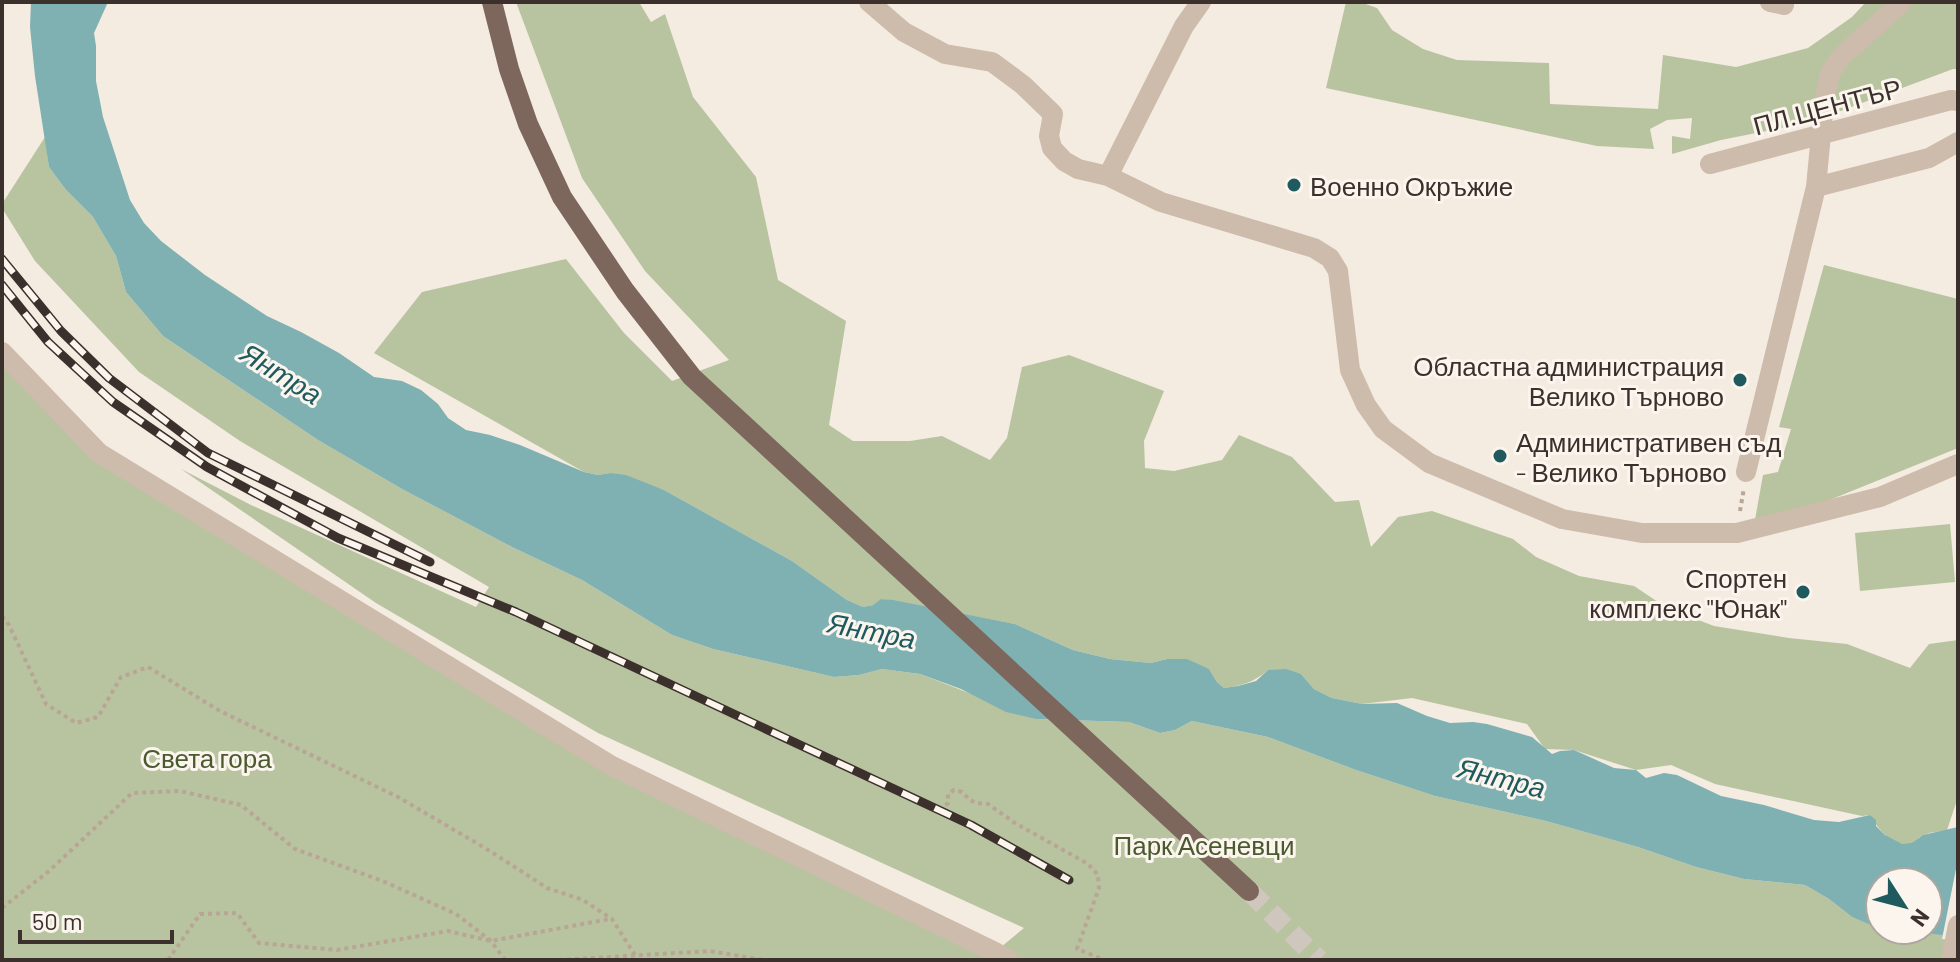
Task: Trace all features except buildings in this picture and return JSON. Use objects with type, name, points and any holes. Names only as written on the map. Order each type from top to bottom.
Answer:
[{"type":"main road","points":[[493,4],[509,69],[528,124],[562,197],[625,291],[692,377],[1249,891]]},
{"type":"street","points":[[869,2],[904,32],[945,54],[992,62],[1023,85],[1053,114],[1049,136],[1052,148],[1064,161],[1078,169],[1108,176],[1161,202],[1314,248],[1330,258],[1338,271],[1350,370],[1366,405],[1383,429],[1429,463],[1562,519],[1642,533],[1737,533],[1880,497],[1958,464]]},
{"type":"street","points":[[1108,176],[1184,26],[1201,2]]},
{"type":"street","points":[[1746,472],[1816,187],[1830,73],[1841,57],[1903,2]]},
{"type":"street","name":"ПЛ.ЦЕНТЪР","points":[[1710,164],[1951,100],[1958,101]]},
{"type":"street","points":[[1816,187],[1929,158],[1958,142]]},
{"type":"street","points":[[2,352],[99,453],[612,766],[1008,960]]},
{"type":"street","points":[[1951,960],[1958,925]]},
{"type":"path","points":[[1737,533],[1746,472]]},
{"type":"path","points":[[2,616],[46,704],[76,723],[98,717],[121,677],[148,667],[220,711],[398,797],[547,888],[583,900],[612,919],[635,955]]},
{"type":"path","points":[[939,810],[948,803],[948,794],[954,790],[962,792],[970,800],[988,804],[1015,823],[1088,864],[1098,875],[1099,888],[1077,949],[1105,960]]},
{"type":"path","points":[[2,908],[49,871],[132,793],[180,791],[241,805],[295,849],[385,882],[456,914],[491,941],[505,960]]},
{"type":"path","points":[[168,960],[200,914],[237,913],[259,943],[337,950],[448,931],[491,941],[612,919]]},
{"type":"path","points":[[559,960],[710,951],[763,960]]},
{"type":"green space","points":[[516,2],[639,2],[651,22],[665,14],[693,97],[756,177],[778,280],[846,321],[829,425],[853,441],[910,441],[942,436],[990,460],[1007,438],[1022,367],[1069,355],[1164,391],[1144,441],[1145,468],[1174,471],[1222,460],[1239,435],[1292,457],[1335,502],[1359,500],[1371,547],[1398,517],[1432,511],[1513,539],[1536,557],[1579,576],[1634,586],[1667,608],[1714,626],[1847,644],[1910,668],[1929,644],[1958,640],[1958,797],[1947,830],[1927,834],[1905,845],[1887,836],[1870,815],[1862,816],[1715,784],[1671,765],[1636,770],[1574,750],[1545,749],[1527,724],[1412,698],[1362,704],[1332,698],[1314,689],[1301,674],[1268,670],[1248,683],[1224,688],[1209,669],[1167,659],[1151,663],[1110,659],[1073,650],[1015,624],[882,599],[863,607],[847,600],[792,561],[664,490],[610,473],[598,475],[584,472],[374,353],[422,292],[566,259],[624,333],[672,381],[729,360],[645,271],[582,178]]},
{"type":"green space","points":[[1346,2],[1360,2],[1377,8],[1392,30],[1423,49],[1457,60],[1549,63],[1550,104],[1658,109],[1663,55],[1736,67],[1808,48],[1852,17],[1866,2],[1958,2],[1958,69],[1811,122],[1721,140],[1672,154],[1672,136],[1690,139],[1692,118],[1667,120],[1650,129],[1654,149],[1597,146],[1326,88]]},
{"type":"green space","points":[[45,137],[49,167],[66,190],[93,217],[116,256],[126,292],[163,336],[318,440],[402,489],[582,580],[672,635],[713,649],[834,677],[882,669],[920,674],[1036,719],[1129,722],[1160,733],[1175,730],[1192,721],[1268,737],[1435,796],[1546,821],[1744,879],[1805,885],[1864,922],[1864,946],[1944,946],[1944,935],[1958,937],[1958,960],[2,960],[2,352],[99,453],[612,766],[995,952],[1024,928],[598,733],[376,603],[181,469],[251,505],[476,607],[489,587],[240,441],[139,372],[35,261],[2,204]]},
{"type":"green space","points":[[1824,265],[1958,299],[1958,448],[1753,531],[1763,475],[1778,472],[1791,429],[1779,427]]},
{"type":"green space","points":[[1950,524],[1955,582],[1860,591],[1855,533]]},
{"type":"water","name":"Янтра","points":[[31,2],[108,2],[94,33],[96,81],[103,117],[130,200],[144,223],[161,241],[205,275],[267,316],[339,353],[374,377],[402,381],[421,390],[438,404],[448,418],[466,430],[520,445],[584,472],[626,475],[664,490],[792,561],[847,600],[863,607],[881,599],[893,600],[1015,624],[1073,650],[1110,659],[1151,663],[1187,659],[1209,669],[1224,688],[1256,681],[1268,670],[1286,669],[1301,674],[1314,689],[1332,698],[1362,704],[1397,703],[1450,723],[1487,724],[1532,737],[1552,754],[1574,750],[1614,768],[1636,770],[1646,778],[1664,773],[1677,775],[1721,796],[1814,820],[1839,822],[1870,815],[1885,835],[1902,844],[1912,843],[1923,835],[1958,827],[1958,937],[1944,935],[1944,866],[1864,866],[1864,922],[1805,885],[1744,879],[1546,821],[1435,796],[1268,737],[1192,721],[1175,730],[1160,733],[1129,722],[1036,719],[1006,712],[961,689],[920,674],[882,669],[834,677],[713,649],[672,635],[582,580],[402,489],[318,440],[163,336],[126,292],[116,256],[93,217],[66,190],[49,167],[30,27]]},
{"type":"pier","points":[[1958,859],[1958,941],[1944,939]]},
{"type":"tunnel","points":[[1249,891],[1319,960]]},
{"type":"railway","points":[[2,259],[61,331],[109,378],[208,453],[430,562]]},
{"type":"railway","points":[[2,285],[48,342],[113,402],[207,467],[338,538],[516,612],[971,825],[1069,880]]},
{"type":"place","name":"Военно Окръжие","points":[[1294,185]]},
{"type":"place","name":"Областна администрация Велико Търново","points":[[1740,380]]},
{"type":"place","name":"Административен съд - Велико Търново","points":[[1500,456]]},
{"type":"place","name":"Спортен комплекс \"Юнак\"","points":[[1803,592]]},
{"type":"park label","name":"Света гора","points":[[207,757]]},
{"type":"park label","name":"Парк Асеневци","points":[[1204,844]]}]
